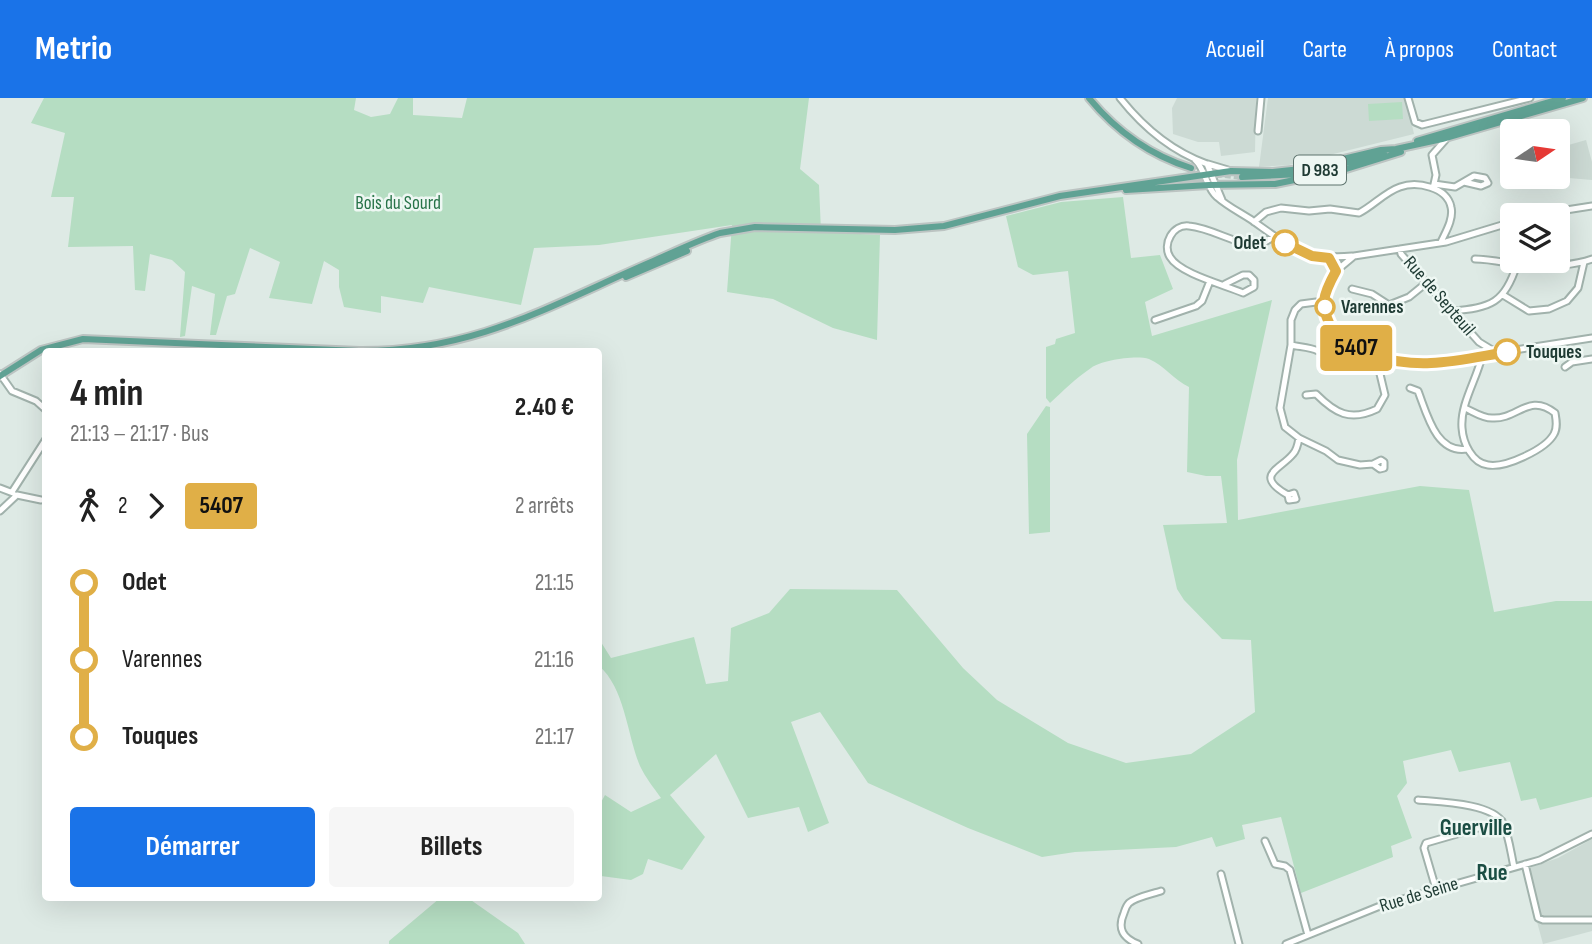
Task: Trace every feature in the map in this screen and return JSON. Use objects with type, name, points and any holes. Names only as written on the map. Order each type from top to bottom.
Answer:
[{"type":"main road","points":[[1089,98],[1106,117],[1134,140],[1161,156],[1191,168]]},
{"type":"main road","name":"D 983","points":[[1242,177],[1301,174],[1396,149],[1446,131],[1563,98]]},
{"type":"main road","points":[[1107,190],[1265,185],[1304,180],[1583,98]]},
{"type":"main road","points":[[411,348],[483,334],[640,272],[734,231],[763,227],[879,231],[919,229],[958,223],[1049,198],[1231,171],[1273,173],[1448,137]]},
{"type":"main road","points":[[49,348],[66,342],[107,338],[301,348]]},
{"type":"main road","points":[[0,375],[42,350]]},
{"type":"street","points":[[1120,98],[1133,116],[1167,145],[1195,160],[1231,171]]},
{"type":"street","points":[[1258,131],[1261,98]]},
{"type":"street","points":[[1408,98],[1415,122],[1422,125],[1530,98]]},
{"type":"street","points":[[1434,186],[1436,175],[1432,155],[1448,137]]},
{"type":"street","points":[[1195,160],[1209,175]]},
{"type":"street","points":[[1195,160],[1200,171],[1196,177]]},
{"type":"street","points":[[1207,164],[1215,196],[1291,248],[1312,256],[1329,258],[1400,249],[1441,242],[1449,237],[1500,225]]},
{"type":"street","points":[[1254,222],[1266,212],[1281,208],[1309,211],[1330,209],[1359,213],[1398,187],[1412,184],[1449,188],[1464,182]]},
{"type":"street","points":[[1434,186],[1447,198],[1451,206],[1449,237]]},
{"type":"street","points":[[1570,209],[1592,206]]},
{"type":"street","points":[[1225,284],[1243,275],[1249,275],[1254,280],[1254,287],[1243,293],[1180,266],[1170,257],[1167,249],[1168,242],[1178,228],[1189,226],[1258,246],[1275,236]]},
{"type":"street","name":"Rue de Septeuil","points":[[1400,249],[1425,284],[1479,342],[1497,353]]},
{"type":"street","points":[[1354,256],[1336,271],[1324,301],[1326,314],[1334,331],[1345,342],[1363,352],[1409,363],[1431,363],[1592,338]]},
{"type":"street","points":[[1329,258],[1336,271]]},
{"type":"street","points":[[1475,259],[1500,262]]},
{"type":"street","points":[[1570,263],[1592,259]]},
{"type":"street","points":[[1503,295],[1529,311],[1549,309],[1567,301],[1578,288],[1584,262]]},
{"type":"street","points":[[1451,310],[1493,303],[1507,291],[1514,273]]},
{"type":"street","points":[[1155,320],[1196,306],[1202,301],[1210,281]]},
{"type":"street","points":[[1352,289],[1372,294],[1389,305],[1409,297],[1425,284]]},
{"type":"street","points":[[1324,301],[1301,304],[1295,310],[1280,408],[1285,427],[1338,460],[1360,466],[1373,464]]},
{"type":"street","name":"Rue de Septeuil","points":[[1465,408],[1481,356],[1479,342]]},
{"type":"street","points":[[1291,345],[1317,350],[1341,362],[1353,360],[1363,352]]},
{"type":"street","points":[[1306,395],[1316,394],[1335,412],[1344,415],[1377,410],[1384,395],[1380,374],[1384,358]]},
{"type":"street","points":[[1565,367],[1572,362],[1592,359]]},
{"type":"street","points":[[0,375],[12,391],[42,406]]},
{"type":"street","points":[[1409,388],[1418,391],[1437,436],[1446,446],[1458,451],[1468,449]]},
{"type":"street","points":[[1537,404],[1548,407],[1555,412],[1555,433],[1545,444],[1526,456],[1489,466],[1479,462],[1468,449],[1462,427],[1465,408],[1478,415],[1502,418],[1527,406],[1537,404]]},
{"type":"street","points":[[1288,495],[1276,488],[1272,482],[1272,474],[1276,467],[1296,452],[1299,438]]},
{"type":"street","points":[[0,511],[14,494],[42,446]]},
{"type":"street","points":[[0,488],[41,500]]},
{"type":"street","points":[[1418,800],[1494,813],[1502,821],[1514,867]]},
{"type":"street","points":[[1436,890],[1424,848],[1426,843],[1502,821]]},
{"type":"street","name":"Rue de Seine","points":[[1286,944],[1385,904],[1555,854],[1592,834]]},
{"type":"street","points":[[1265,841],[1275,864],[1290,870],[1308,935]]},
{"type":"street","points":[[1525,864],[1538,918],[1592,920]]},
{"type":"street","points":[[1221,874],[1239,944]]},
{"type":"street","points":[[1138,944],[1127,939],[1120,926],[1126,907],[1130,902],[1161,891]]},
{"type":"shaded area","points":[[1177,98],[1256,98],[1255,152],[1221,156],[1219,142],[1198,142],[1173,134],[1172,108]]},
{"type":"shaded area","points":[[1268,98],[1406,98],[1414,134],[1289,165],[1259,167]]},
{"type":"shaded area","points":[[1586,140],[1592,162],[1592,180],[1570,178],[1570,145]]},
{"type":"shaded area","points":[[1592,839],[1592,931],[1543,944],[1523,870],[1558,858]]},
{"type":"green space","name":"Bois du Sourd","points":[[44,98],[356,98],[354,110],[371,117],[390,114],[398,98],[413,98],[413,115],[462,118],[467,98],[809,98],[800,169],[819,185],[821,232],[880,235],[877,340],[833,328],[773,299],[727,292],[732,225],[599,245],[534,248],[521,305],[429,287],[423,303],[381,296],[381,313],[344,307],[339,287],[339,270],[324,261],[312,304],[269,298],[280,262],[250,248],[235,294],[227,296],[216,335],[210,335],[215,294],[192,286],[185,336],[180,337],[185,272],[172,260],[150,254],[145,291],[135,290],[133,246],[68,247],[74,197],[51,197],[65,133],[31,123]]},
{"type":"green space","points":[[1402,102],[1403,119],[1369,121],[1368,104]]},
{"type":"green space","points":[[1123,197],[1131,258],[1160,255],[1173,289],[1145,302],[1152,336],[1272,300],[1237,460],[1238,520],[1420,486],[1469,490],[1494,612],[1556,601],[1592,601],[1592,797],[1540,810],[1536,798],[1521,801],[1510,762],[1459,772],[1451,750],[1403,761],[1407,783],[1397,796],[1412,838],[1391,846],[1393,857],[1301,893],[1281,817],[1242,825],[1245,839],[1216,847],[1212,837],[1176,847],[1075,852],[1042,857],[968,828],[868,783],[820,712],[791,722],[829,823],[808,832],[799,807],[748,818],[716,754],[670,795],[705,837],[682,870],[648,859],[643,874],[631,880],[602,876],[602,800],[605,795],[631,812],[661,798],[640,766],[620,699],[602,669],[602,644],[611,658],[694,637],[706,684],[728,681],[731,628],[769,613],[790,589],[897,590],[963,668],[997,700],[1068,743],[1126,763],[1191,754],[1255,712],[1251,640],[1222,639],[1184,600],[1177,589],[1163,525],[1227,523],[1221,476],[1187,472],[1189,387],[1149,359],[1128,358],[1096,365],[1050,403],[1046,398],[1046,347],[1055,344],[1056,339],[1075,333],[1068,271],[1033,275],[1018,267],[1006,216],[1061,202]]},
{"type":"green space","points":[[1046,406],[1050,407],[1050,532],[1029,534],[1027,434]]},
{"type":"green space","points":[[436,901],[472,901],[518,933],[525,944],[389,944],[389,941]]},
{"type":"tunnel","points":[[1216,174],[1242,177]]},
{"type":"bus line","name":"5407","points":[[1285,243],[1312,256],[1329,258],[1336,271],[1324,301],[1326,314],[1334,331],[1345,342],[1363,352],[1409,363],[1431,363],[1507,352]]},
{"type":"place","name":"Odet","points":[[1285,243]]},
{"type":"place","name":"Varennes","points":[[1325,307]]},
{"type":"place","name":"Touques","points":[[1507,352]]},
{"type":"district","name":"Guerville","points":[[1476,828]]},
{"type":"district","name":"Rue","points":[[1492,873]]}]
